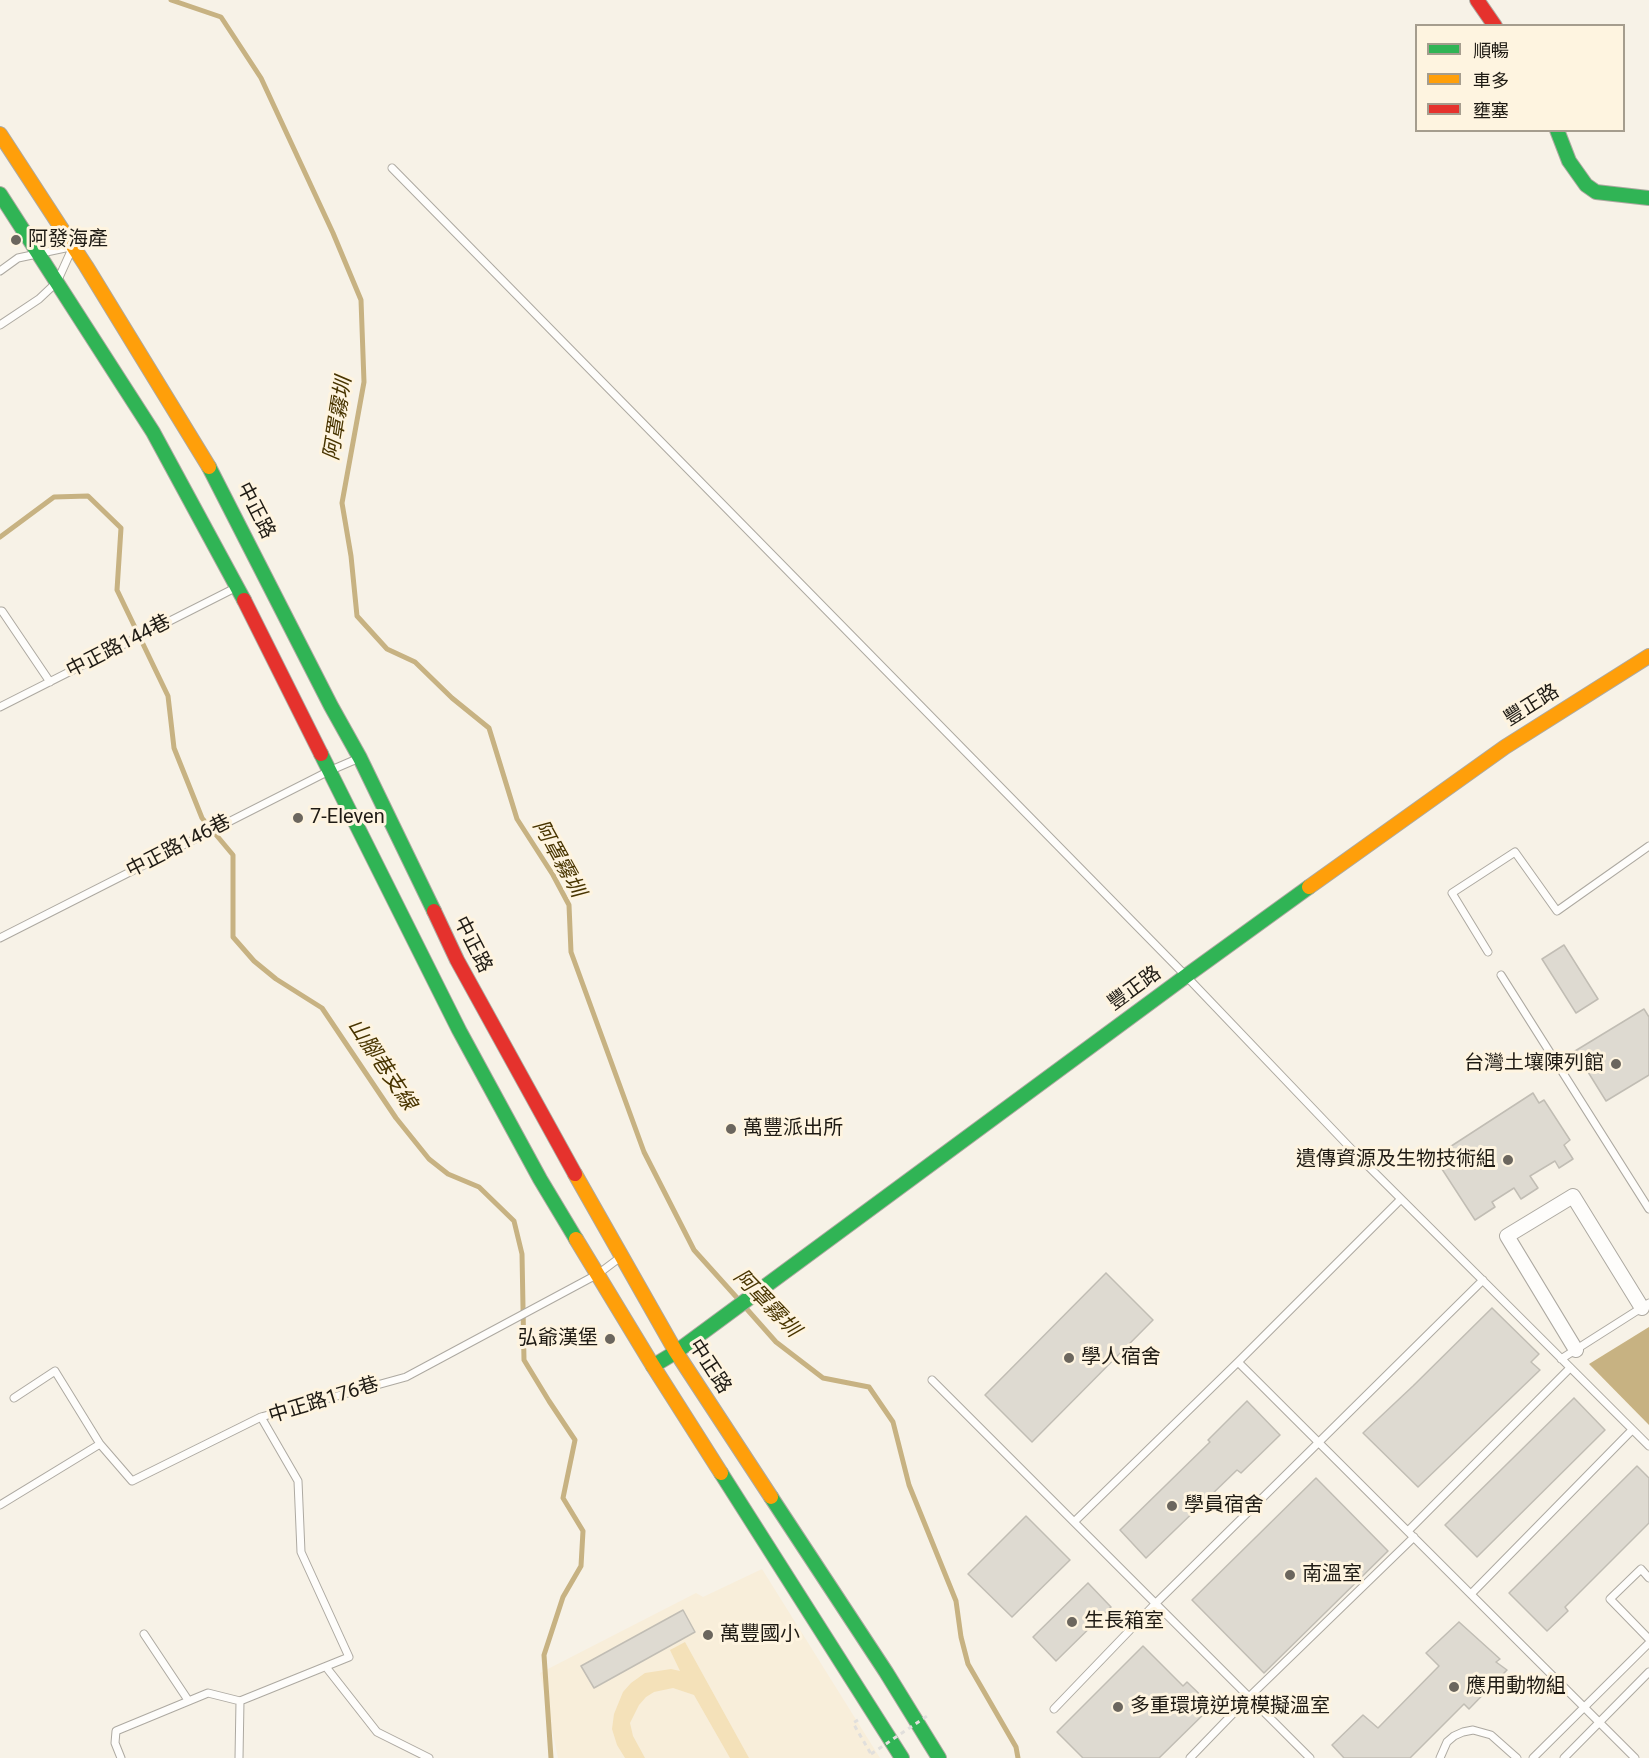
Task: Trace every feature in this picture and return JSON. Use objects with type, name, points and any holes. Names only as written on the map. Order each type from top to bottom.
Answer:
[{"type":"main road","points":[[1477,0],[1494,24]]},
{"type":"main road","points":[[1558,132],[1569,161],[1586,185],[1596,192],[1649,198]]},
{"type":"main road","name":"中正路","points":[[0,134],[73,246],[217,480],[331,706],[360,758],[457,960],[621,1258],[676,1352],[879,1662],[939,1758]]},
{"type":"main road","points":[[0,194],[153,432],[237,586],[459,1030],[540,1179],[653,1366],[902,1758]]},
{"type":"main road","name":"豐正路","points":[[653,1366],[676,1352],[1186,976],[1505,747],[1649,656]]},
{"type":"street","points":[[1576,1350],[1507,1236],[1573,1196],[1645,1306]]},
{"type":"lane","points":[[392,168],[1186,976],[1401,1199],[1649,1446]]},
{"type":"lane","points":[[0,270],[18,258],[73,246]]},
{"type":"lane","points":[[0,325],[39,299],[57,282],[73,246]]},
{"type":"lane","name":"中正路144巷","points":[[0,707],[237,586]]},
{"type":"lane","points":[[0,611],[3,611],[50,682]]},
{"type":"lane","name":"中正路146巷","points":[[0,938],[360,758]]},
{"type":"lane","points":[[1488,952],[1452,893],[1515,852],[1557,911],[1649,846]]},
{"type":"lane","points":[[1501,975],[1649,1209]]},
{"type":"lane","points":[[1074,1522],[1401,1199]]},
{"type":"lane","name":"中正路176巷","points":[[240,1701],[349,1657],[301,1552],[298,1481],[261,1417],[406,1377],[598,1274],[621,1258]]},
{"type":"lane","points":[[1054,1708],[1155,1604],[1483,1280]]},
{"type":"lane","points":[[1561,1359],[1645,1306]]},
{"type":"lane","points":[[1238,1362],[1635,1758]]},
{"type":"lane","points":[[1408,1531],[1570,1368]]},
{"type":"lane","points":[[14,1398],[55,1371],[100,1444],[132,1481],[261,1417]]},
{"type":"lane","points":[[932,1380],[1310,1758]]},
{"type":"lane","points":[[1471,1594],[1632,1430]]},
{"type":"lane","points":[[0,1505],[100,1444]]},
{"type":"lane","points":[[1190,1758],[1249,1697],[1414,1537]]},
{"type":"lane","points":[[1649,1578],[1641,1569],[1610,1599],[1649,1638]]},
{"type":"lane","points":[[144,1634],[188,1700]]},
{"type":"lane","points":[[1533,1758],[1649,1643]]},
{"type":"lane","points":[[326,1666],[377,1732],[429,1758]]},
{"type":"lane","points":[[1563,1758],[1649,1672]]},
{"type":"lane","points":[[121,1758],[115,1743],[116,1731],[208,1693],[240,1701],[239,1758]]},
{"type":"lane","points":[[1440,1758],[1447,1742],[1454,1736],[1473,1730],[1491,1736],[1517,1758]]},
{"type":"path","points":[[853,1723],[871,1754],[930,1714]]},
{"type":"shaded area","points":[[1649,1327],[1649,1425],[1589,1364]]},
{"type":"shaded area","name":"萬豐國小","points":[[762,1569],[880,1758],[558,1758],[540,1673],[696,1593],[703,1597]]},
{"type":"shaded area","points":[[685,1642],[749,1758],[730,1758],[694,1695],[673,1688],[654,1692],[646,1697],[630,1723],[633,1736],[645,1758],[625,1758],[617,1745],[612,1729],[614,1714],[623,1692],[645,1673],[671,1669],[680,1671],[670,1650]]},
{"type":"building","points":[[1564,945],[1598,999],[1576,1013],[1542,959]]},
{"type":"building","name":"台灣土壤陳列館","points":[[1644,1009],[1649,1017],[1649,1075],[1606,1101],[1575,1051]]},
{"type":"building","name":"遺傳資源及生物技術組","points":[[1533,1093],[1539,1103],[1544,1100],[1570,1140],[1564,1145],[1573,1159],[1559,1168],[1555,1161],[1530,1176],[1538,1188],[1521,1199],[1514,1188],[1492,1202],[1495,1207],[1475,1220],[1440,1166],[1445,1163],[1439,1154]]},
{"type":"building","name":"學人宿舍","points":[[1106,1273],[1153,1320],[1032,1442],[985,1395]]},
{"type":"building","points":[[1492,1308],[1539,1354],[1531,1362],[1540,1370],[1418,1487],[1363,1433]]},
{"type":"building","points":[[1574,1398],[1605,1430],[1477,1557],[1445,1525]]},
{"type":"building","points":[[1247,1401],[1280,1435],[1241,1473],[1237,1470],[1146,1558],[1120,1530],[1210,1442],[1208,1440]]},
{"type":"building","points":[[1637,1466],[1649,1478],[1649,1523],[1565,1607],[1568,1611],[1547,1631],[1509,1593]]},
{"type":"building","name":"南溫室","points":[[1316,1478],[1388,1551],[1264,1673],[1192,1600]]},
{"type":"building","points":[[1026,1516],[1070,1560],[1012,1617],[968,1574]]},
{"type":"building","name":"生長箱室","points":[[1088,1583],[1111,1607],[1056,1661],[1033,1637]]},
{"type":"building","points":[[683,1610],[695,1632],[594,1688],[581,1666]]},
{"type":"building","name":"應用動物組","points":[[1459,1622],[1500,1659],[1496,1662],[1507,1670],[1469,1709],[1464,1704],[1410,1758],[1344,1758],[1332,1745],[1363,1715],[1378,1728],[1439,1666],[1426,1653]]},
{"type":"building","name":"多重環境逆境模擬溫室","points":[[1143,1646],[1183,1686],[1187,1682],[1212,1706],[1159,1758],[1083,1758],[1057,1732]]},
{"type":"waterway","name":"阿罩霧圳","points":[[171,0],[221,17],[261,78],[333,233],[361,300],[364,382],[342,503],[351,556],[357,616],[387,649],[415,662],[452,698],[489,728],[517,819],[553,875],[569,905],[571,952],[644,1152],[694,1250],[739,1300]]},
{"type":"waterway","name":"山腳巷支線","points":[[0,537],[54,497],[88,496],[121,528],[117,590],[168,696],[174,748],[202,818],[233,855],[233,937],[254,961],[276,979],[322,1008],[396,1118],[429,1159],[448,1174],[479,1187],[514,1221],[522,1254],[524,1360],[575,1440],[563,1498],[583,1531],[581,1566],[563,1597],[544,1655],[551,1758]]},
{"type":"waterway","name":"阿罩霧圳","points":[[745,1307],[776,1342],[823,1378],[869,1387],[893,1422],[909,1485],[956,1601],[961,1637],[968,1664],[1016,1747],[1018,1758]]},
{"type":"traffic: fast","points":[[1558,132],[1569,161],[1586,185],[1596,192],[1649,198]]},
{"type":"traffic: fast","points":[[0,194],[153,432],[244,600]]},
{"type":"traffic: fast","points":[[209,467],[360,758],[434,911]]},
{"type":"traffic: fast","points":[[321,754],[459,1030],[540,1179],[576,1239]]},
{"type":"traffic: fast","points":[[653,1366],[676,1352],[1309,887]]},
{"type":"traffic: fast","points":[[721,1473],[902,1758]]},
{"type":"traffic: fast","points":[[771,1497],[886,1672],[939,1758]]},
{"type":"traffic: slow","points":[[0,134],[86,266],[209,467]]},
{"type":"traffic: slow","points":[[1309,887],[1505,747],[1649,656]]},
{"type":"traffic: slow","points":[[575,1174],[676,1352],[771,1497]]},
{"type":"traffic: slow","points":[[576,1239],[721,1473]]},
{"type":"traffic: jam","points":[[1477,0],[1494,24]]},
{"type":"traffic: jam","points":[[244,600],[321,754]]},
{"type":"traffic: jam","points":[[434,911],[457,960],[575,1174]]},
{"type":"place","name":"阿發海產","points":[[16,240]]},
{"type":"place","name":"7-Eleven","points":[[298,818]]},
{"type":"place","name":"台灣土壤陳列館","points":[[1616,1064]]},
{"type":"place","name":"萬豐派出所","points":[[731,1129]]},
{"type":"place","name":"遺傳資源及生物技術組","points":[[1508,1160]]},
{"type":"place","name":"弘爺漢堡","points":[[610,1339]]},
{"type":"place","name":"學人宿舍","points":[[1069,1358]]},
{"type":"place","name":"學員宿舍","points":[[1172,1506]]},
{"type":"place","name":"南溫室","points":[[1290,1575]]},
{"type":"place","name":"生長箱室","points":[[1072,1622]]},
{"type":"place","name":"萬豐國小","points":[[708,1635]]},
{"type":"place","name":"應用動物組","points":[[1454,1687]]},
{"type":"place","name":"多重環境逆境模擬溫室","points":[[1118,1707]]}]
